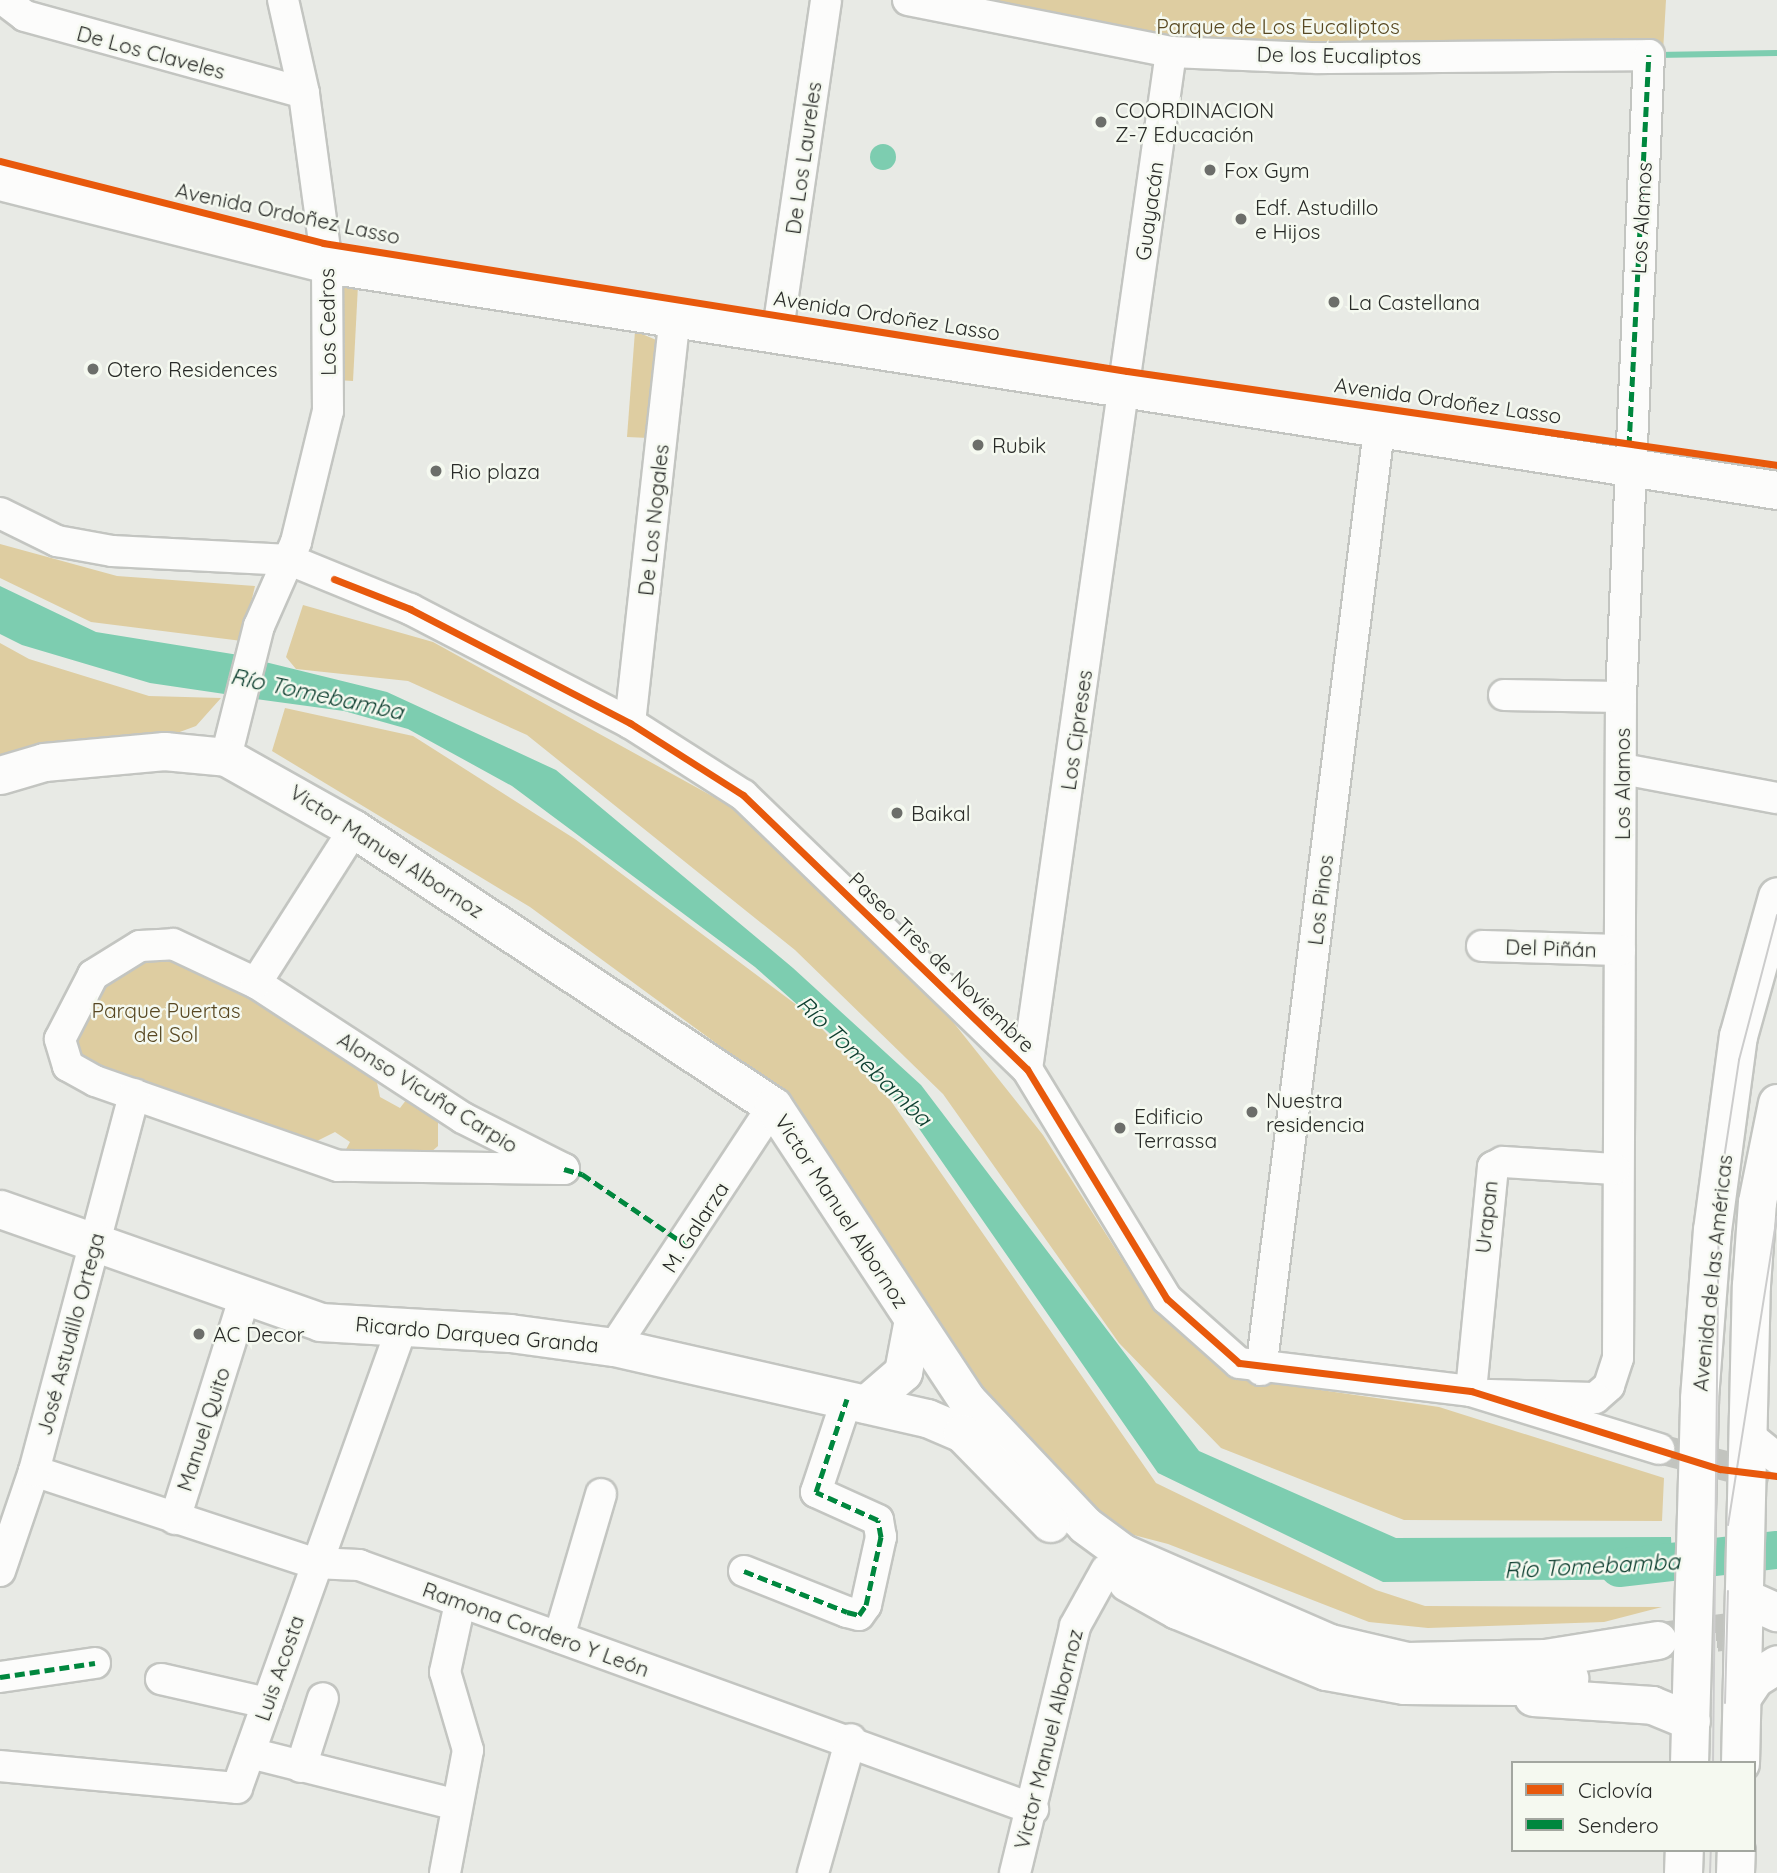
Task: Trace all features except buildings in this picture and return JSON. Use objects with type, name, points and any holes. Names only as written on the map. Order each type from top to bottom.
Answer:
[{"type":"main road","name":"Avenida Ordoñez Lasso","points":[[0,161],[325,254],[780,316],[1379,431],[1629,457]]},
{"type":"main road","name":"Avenida Ordoñez Lasso","points":[[0,181],[325,254],[676,317],[1774,477]]},
{"type":"main road","name":"Victor Manuel Albornoz","points":[[0,775],[44,762],[164,751],[226,757],[354,829],[773,1106],[947,1372],[1085,1525],[1123,1553],[1328,1657]]},
{"type":"main road","name":"Avenida de las Américas","points":[[1689,1761],[1696,1501],[1706,1286],[1738,1037],[1777,896]]},
{"type":"main road","name":"Avenida de las Américas","points":[[1738,1037],[1777,969]]},
{"type":"main road","name":"Avenida de las Américas","points":[[1740,1761],[1742,1697],[1767,1628],[1744,1506],[1758,1202],[1775,1116]]},
{"type":"main road","name":"Ricardo Darquea Granda","points":[[0,1209],[244,1299],[320,1322],[403,1325],[614,1347],[870,1404],[962,1433]]},
{"type":"main road","points":[[870,1404],[903,1372],[913,1319]]},
{"type":"main road","points":[[870,1404],[903,1384],[947,1372]]},
{"type":"main road","name":"Victor Manuel Albornoz","points":[[962,1433],[1105,1570],[1177,1610],[1328,1657],[1404,1685],[1484,1687],[1659,1652]]},
{"type":"main road","points":[[1328,1657],[1439,1655],[1568,1645],[1654,1629],[1694,1596]]},
{"type":"main road","points":[[1742,1697],[1755,1678],[1767,1628]]},
{"type":"main road","points":[[1328,1657],[1391,1693],[1652,1705],[1691,1721]]},
{"type":"main road","points":[[1683,1873],[1684,1852]]},
{"type":"main road","points":[[1735,1873],[1736,1852]]},
{"type":"street","name":"De Los Claveles","points":[[4,0],[24,16],[304,93]]},
{"type":"street","name":"Los Cedros","points":[[226,757],[259,626],[290,560],[328,411],[325,254],[304,93],[283,0]]},
{"type":"street","name":"De Los Laureles","points":[[780,316],[826,0]]},
{"type":"street","name":"De los Eucaliptos","points":[[908,0],[1171,51],[1317,58],[1649,55]]},
{"type":"street","name":"Guayacán","points":[[1126,381],[1171,51]]},
{"type":"street","name":"Los Alamos","points":[[1480,1393],[1567,1402],[1595,1398],[1609,1386],[1618,1359],[1615,1169],[1623,769],[1621,697],[1629,457],[1649,55]]},
{"type":"street","name":"De Los Nogales","points":[[630,723],[676,317]]},
{"type":"street","name":"Los Cipreses","points":[[1027,1069],[1126,381]]},
{"type":"street","name":"Los Pinos","points":[[1261,1370],[1379,431]]},
{"type":"street","name":"Paseo Tres de Noviembre","points":[[0,513],[57,541],[112,551],[290,560],[410,609],[630,723],[743,795],[1027,1069],[1167,1300],[1239,1363],[1261,1370],[1480,1393],[1659,1449]]},
{"type":"street","points":[[1504,695],[1621,697]]},
{"type":"street","points":[[1623,769],[1777,798]]},
{"type":"street","points":[[256,983],[354,829]]},
{"type":"street","name":"Alonso Vicuña Carpio","points":[[173,943],[256,983],[463,1118],[565,1169],[338,1166],[95,1081],[62,1059],[65,1021],[93,975],[140,946],[173,943]]},
{"type":"street","name":"Del Piñán","points":[[1482,946],[1620,950]]},
{"type":"street","name":"José Astudillo Ortega","points":[[0,1571],[34,1471],[134,1094]]},
{"type":"street","name":"M. Galarza","points":[[614,1347],[773,1106]]},
{"type":"street","points":[[441,1167],[462,1145],[463,1118]]},
{"type":"street","name":"Urapan","points":[[1480,1393],[1493,1167],[1503,1162],[1615,1169]]},
{"type":"street","name":"Manuel Quito","points":[[174,1519],[244,1299]]},
{"type":"street","name":"Luis Acosta","points":[[0,1766],[229,1791],[241,1781],[314,1563],[330,1542],[403,1325]]},
{"type":"street","points":[[744,1571],[859,1615],[866,1605],[881,1538],[878,1520],[816,1492],[870,1404]]},
{"type":"street","points":[[1747,1434],[1774,1471]]},
{"type":"street","name":"Ramona Cordero Y León","points":[[34,1471],[314,1563],[359,1565],[460,1603],[851,1739],[1033,1810]]},
{"type":"street","points":[[559,1637],[601,1494]]},
{"type":"street","name":"Victor Manuel Albornoz","points":[[1015,1873],[1033,1810],[1075,1626],[1105,1570]]},
{"type":"street","points":[[445,1873],[468,1751],[445,1672],[460,1603]]},
{"type":"street","points":[[0,1678],[95,1663]]},
{"type":"street","points":[[161,1679],[267,1703]]},
{"type":"street","points":[[302,1767],[323,1698]]},
{"type":"street","points":[[813,1873],[851,1739]]},
{"type":"street","points":[[250,1753],[457,1805]]},
{"type":"green space","name":"Parque de Los Eucaliptos","points":[[901,0],[1666,0],[1663,52],[1172,54]]},
{"type":"green space","points":[[340,284],[358,285],[353,381],[337,380]]},
{"type":"green space","points":[[635,331],[661,342],[649,438],[627,437]]},
{"type":"green space","points":[[0,544],[117,576],[255,586],[242,641],[91,622],[0,578]]},
{"type":"green space","points":[[303,605],[433,642],[732,807],[922,983],[1043,1135],[1141,1289],[1243,1379],[1439,1407],[1664,1478],[1662,1521],[1404,1520],[1221,1448],[1119,1343],[943,1094],[795,950],[527,735],[408,681],[296,669],[286,657]]},
{"type":"green space","points":[[0,643],[29,659],[149,696],[221,698],[196,726],[158,740],[0,757]]},
{"type":"green space","points":[[285,708],[413,736],[575,839],[806,1012],[891,1101],[1156,1483],[1376,1590],[1425,1606],[1662,1607],[1604,1622],[1428,1628],[1369,1622],[1168,1544],[1107,1528],[958,1362],[795,1101],[530,907],[272,751]]},
{"type":"green space","name":"Parque Puertas del Sol","points":[[154,955],[195,961],[375,1073],[380,1097],[400,1108],[410,1095],[438,1117],[438,1146],[430,1153],[343,1155],[350,1142],[335,1132],[309,1145],[82,1062],[72,1046],[103,979]]},
{"type":"water","points":[[883,144],[892,148],[896,157],[892,166],[883,170],[874,166],[870,157],[874,148]]},
{"type":"water","points":[[0,586],[96,632],[251,657],[238,696],[150,683],[22,645],[0,634]]},
{"type":"water","points":[[257,660],[387,692],[556,770],[793,968],[921,1085],[1199,1451],[1396,1538],[1671,1537],[1673,1579],[1383,1582],[1158,1473],[911,1117],[845,1047],[755,967],[512,786],[408,729],[344,711],[248,698]]},
{"type":"water","points":[[1777,1534],[1777,1563],[1770,1564],[1771,1535]]},
{"type":"waterway","name":"De los Eucaliptos","points":[[1656,55],[1777,53]]},
{"type":"waterway","name":"Río Tomebamba","points":[[1619,1568],[1777,1550]]},
{"type":"tunnel","points":[[1659,1449],[1769,1477]]},
{"type":"tunnel","points":[[1661,1640],[1768,1626]]},
{"type":"tram line","points":[[1713,1761],[1719,1191],[1739,1060],[1777,915]]},
{"type":"tram line","points":[[1728,1525],[1777,1217]]},
{"type":"tram line","points":[[1725,1703],[1728,1591]]},
{"type":"tram line","points":[[1710,1873],[1711,1852]]},
{"type":"marked path","points":[[1629,446],[1649,55]]},
{"type":"marked path","points":[[564,1169],[582,1174],[686,1245]]},
{"type":"marked path","points":[[744,1571],[847,1612],[859,1615],[866,1605],[881,1537],[878,1520],[816,1492],[847,1399]]},
{"type":"marked path","points":[[0,1677],[95,1663]]},
{"type":"cycle path","points":[[0,161],[323,243],[1127,371],[1777,465]]},
{"type":"cycle path","points":[[334,579],[410,609],[630,723],[743,795],[1027,1069],[1167,1299],[1239,1363],[1471,1391],[1720,1469],[1777,1476]]},
{"type":"place","name":"COORDINACION Z-7 Educación","points":[[1101,122]]},
{"type":"place","name":"Fox Gym","points":[[1210,170]]},
{"type":"place","name":"Edf. Astudillo e Hijos","points":[[1241,219]]},
{"type":"place","name":"La Castellana","points":[[1334,302]]},
{"type":"place","name":"Otero Residences","points":[[93,369]]},
{"type":"place","name":"Rubik","points":[[978,445]]},
{"type":"place","name":"Rio plaza","points":[[436,471]]},
{"type":"place","name":"Baikal","points":[[897,813]]},
{"type":"place","name":"Nuestra residencia","points":[[1252,1112]]},
{"type":"place","name":"Edificio Terrassa","points":[[1120,1128]]},
{"type":"place","name":"AC Decor","points":[[199,1334]]}]
